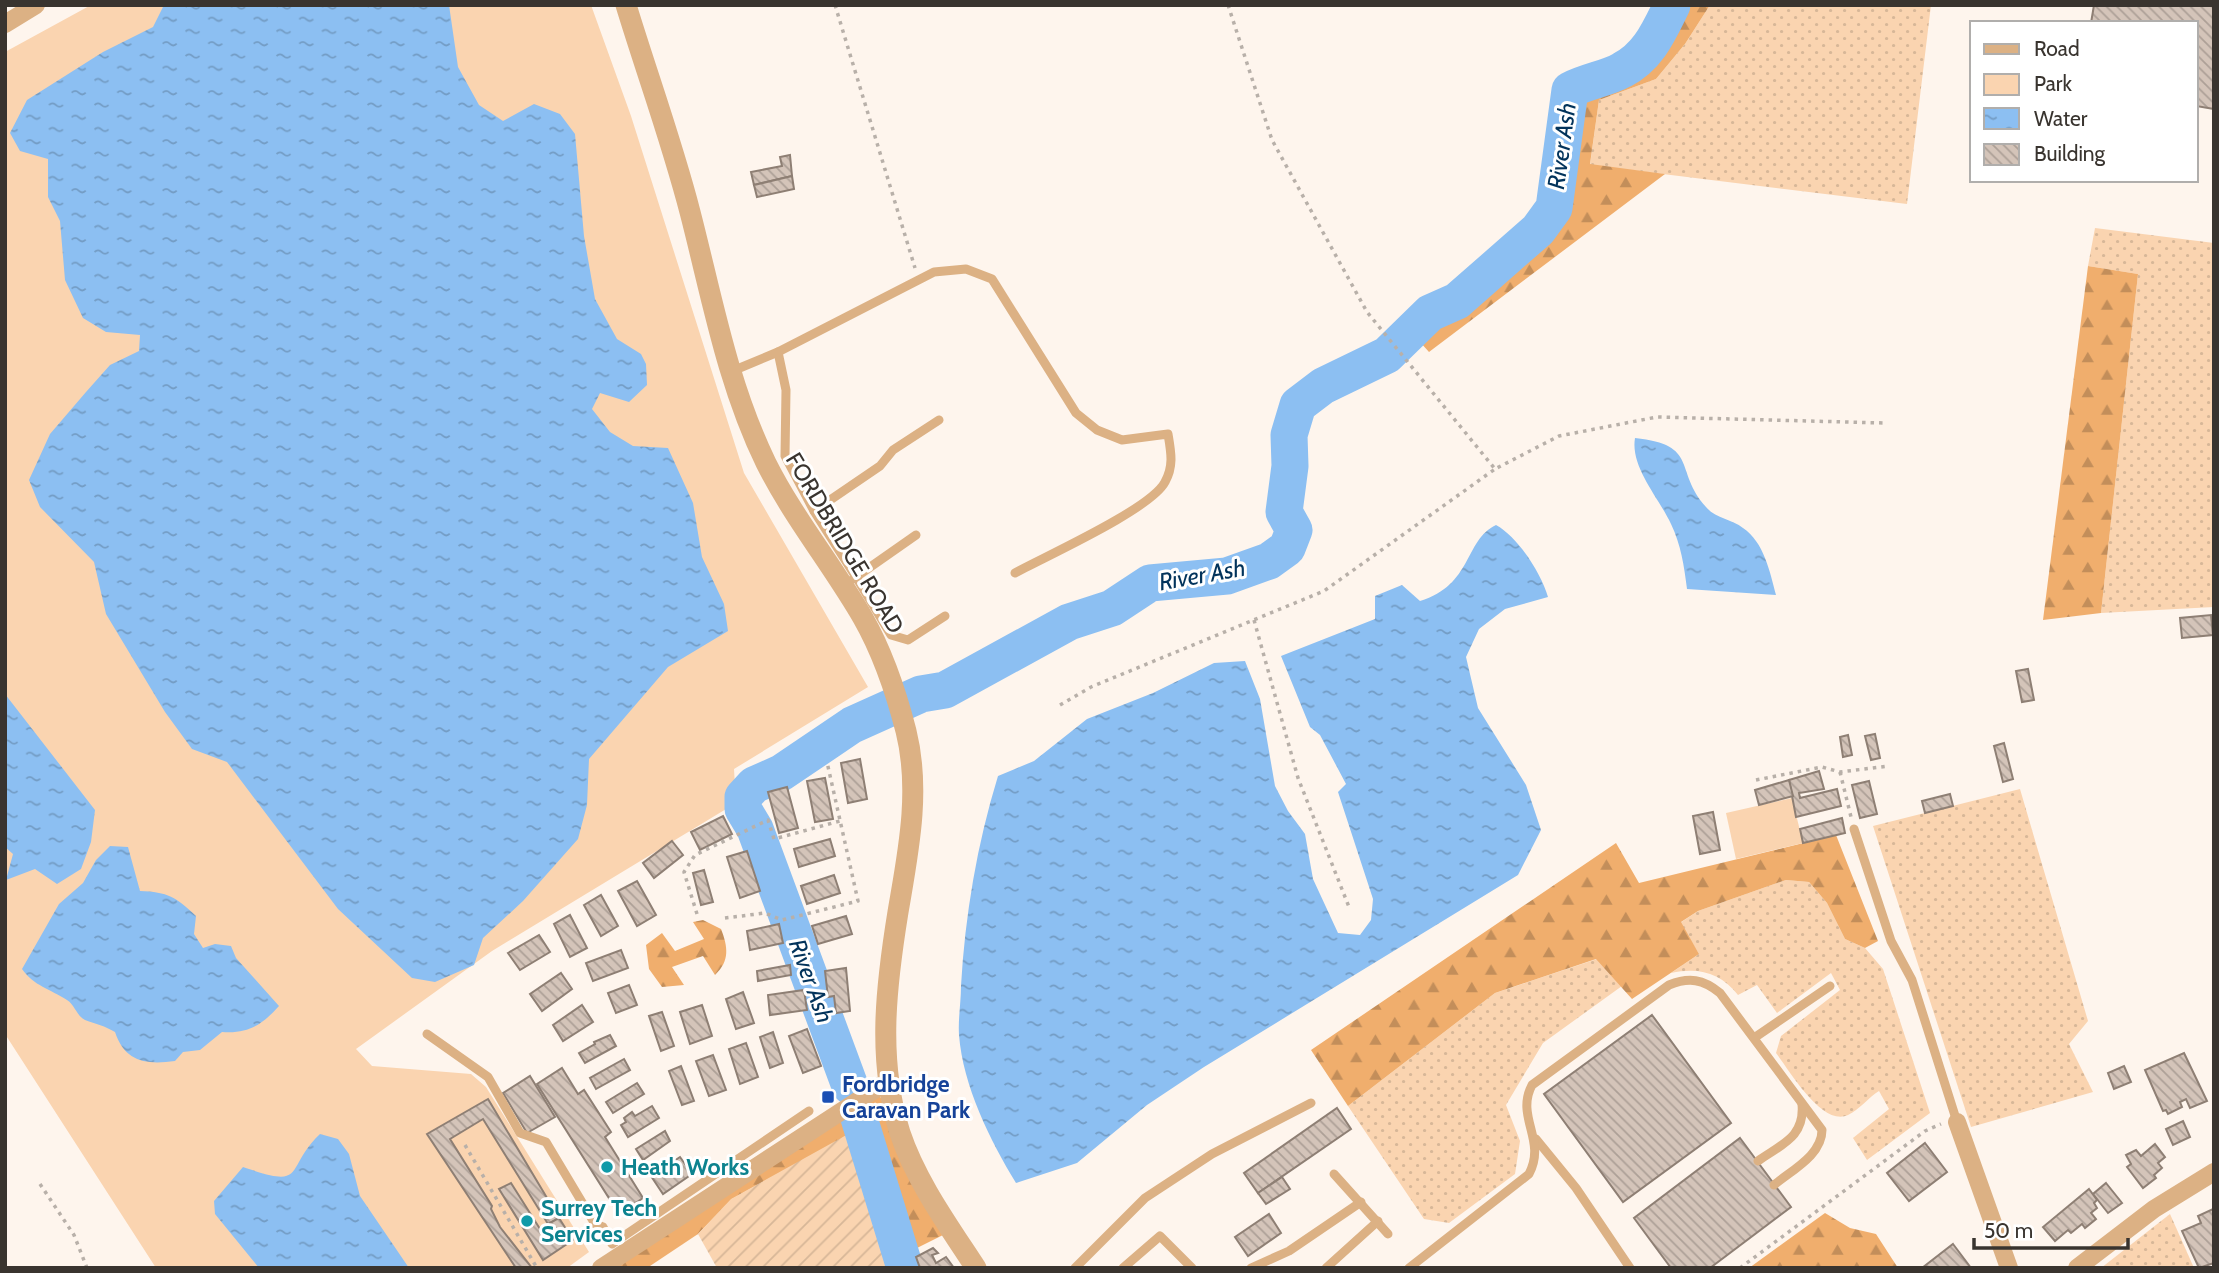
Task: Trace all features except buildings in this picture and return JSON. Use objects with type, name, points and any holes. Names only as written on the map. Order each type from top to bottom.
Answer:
[{"type":"street","points":[[5,24],[36,5]]},
{"type":"street","name":"FORDBRIDGE ROAD","points":[[626,5],[689,208],[728,373],[767,465],[849,582],[893,686],[907,736],[914,789],[906,865],[887,976],[885,1050],[888,1081],[901,1134],[917,1169],[935,1205],[976,1268]]},
{"type":"street","points":[[601,1268],[888,1081]]},
{"type":"street","points":[[1957,1122],[2009,1268]]},
{"type":"street","points":[[2077,1268],[2154,1209],[2214,1172]]},
{"type":"lane","points":[[728,373],[778,352],[934,272],[966,269],[992,279],[1076,413],[1097,430],[1122,440],[1168,434],[1172,463],[1164,484],[1144,503],[1015,573]]},
{"type":"lane","points":[[778,352],[786,390],[785,456],[849,582],[891,635],[908,640],[945,616]]},
{"type":"lane","points":[[814,511],[880,466],[893,450],[939,420]]},
{"type":"lane","points":[[849,582],[916,534]]},
{"type":"lane","points":[[1854,830],[1891,941],[1912,980],[1957,1122]]},
{"type":"lane","points":[[1409,1268],[1521,1182],[1535,1162],[1535,1138],[1526,1110],[1526,1096],[1532,1085],[1669,985],[1682,980],[1709,983],[1720,993],[1822,1130],[1822,1140],[1814,1152],[1774,1185]]},
{"type":"lane","points":[[1754,1038],[1830,986]]},
{"type":"lane","points":[[427,1034],[488,1077],[520,1133],[546,1142],[595,1224],[603,1227],[612,1244],[809,1111]]},
{"type":"lane","points":[[1075,1268],[1145,1198],[1212,1154],[1311,1103]]},
{"type":"lane","points":[[1758,1161],[1797,1133],[1804,1120],[1802,1103]]},
{"type":"lane","points":[[1535,1138],[1576,1188],[1630,1268]]},
{"type":"lane","points":[[1334,1174],[1388,1234]]},
{"type":"lane","points":[[1251,1268],[1289,1251],[1361,1202]]},
{"type":"lane","points":[[1326,1268],[1378,1221]]},
{"type":"lane","points":[[1123,1268],[1160,1236],[1192,1268]]},
{"type":"path","points":[[835,5],[919,280]]},
{"type":"path","points":[[1228,5],[1272,140],[1367,312],[1494,469]]},
{"type":"path","points":[[1059,705],[1091,687],[1324,591],[1494,469],[1559,436],[1657,417],[1884,423]]},
{"type":"path","points":[[1254,620],[1298,778],[1349,907]]},
{"type":"path","points":[[725,918],[759,913],[786,919],[858,901],[827,762]]},
{"type":"path","points":[[1756,780],[1822,767],[1840,772],[1889,766]]},
{"type":"path","points":[[1840,772],[1854,830]]},
{"type":"path","points":[[697,914],[684,872],[695,855],[768,820],[774,839],[840,821]]},
{"type":"path","points":[[1740,1268],[1925,1131],[1941,1124],[1957,1122]]},
{"type":"path","points":[[465,1146],[537,1268]]},
{"type":"path","points":[[40,1184],[74,1235],[86,1268]]},
{"type":"green space","points":[[91,5],[591,5],[631,116],[744,473],[868,687],[734,769],[736,803],[492,951],[356,1049],[372,1066],[471,1074],[486,1087],[589,1252],[567,1268],[156,1268],[5,1034],[5,52]]},
{"type":"green space","points":[[1672,5],[1710,5],[1685,44],[1656,79],[1599,100],[1590,164],[1665,174],[1429,352],[1411,332],[1430,313],[1457,301],[1538,230],[1554,208],[1570,90],[1616,73],[1639,58],[1652,42]]},
{"type":"green space","points":[[1710,5],[1931,5],[1907,204],[1590,165],[1599,100],[1656,79],[1685,44]]},
{"type":"green space","points":[[2095,228],[2214,243],[2214,607],[2101,613],[2138,274],[2088,266]]},
{"type":"green space","points":[[2088,266],[2138,274],[2101,613],[2043,620]]},
{"type":"green space","points":[[2020,789],[2088,1021],[2069,1044],[2093,1092],[1971,1127],[1873,826]]},
{"type":"green space","points":[[1792,798],[1803,843],[1736,859],[1726,813]]},
{"type":"green space","points":[[1836,835],[1878,941],[1865,948],[1845,939],[1827,903],[1809,882],[1786,880],[1698,911],[1681,922],[1699,954],[1632,999],[1596,959],[1495,993],[1348,1106],[1311,1050],[1616,843],[1639,883]]},
{"type":"green space","points":[[1786,880],[1809,882],[1827,903],[1845,939],[1865,948],[1883,969],[1930,1113],[1867,1160],[1853,1138],[1889,1109],[1879,1091],[1856,1110],[1838,1117],[1817,1105],[1776,1053],[1781,1036],[1840,990],[1831,973],[1777,1013],[1757,985],[1738,995],[1724,981],[1708,973],[1671,973],[1699,954],[1680,923],[1698,911]]},
{"type":"green space","points":[[703,920],[721,929],[726,948],[720,970],[715,975],[703,956],[672,967],[684,985],[662,987],[649,969],[646,945],[662,933],[675,951],[704,939],[693,922]]},
{"type":"green space","points":[[1597,959],[1622,986],[1543,1043],[1506,1105],[1520,1141],[1515,1174],[1449,1223],[1424,1219],[1348,1106],[1495,993]]},
{"type":"green space","points":[[877,1088],[902,1153],[945,1234],[911,1251],[916,1268],[894,1268],[850,1134],[732,1199],[698,1234],[647,1268],[596,1268]]},
{"type":"green space","points":[[850,1133],[894,1268],[717,1268],[698,1234],[731,1199]]},
{"type":"green space","points":[[1825,1213],[1850,1228],[1876,1234],[1898,1268],[1749,1268]]},
{"type":"green space","points":[[2170,1214],[2194,1268],[2101,1268]]},
{"type":"water","points":[[164,5],[449,5],[458,67],[479,105],[503,121],[534,104],[560,114],[575,134],[584,236],[595,299],[617,339],[641,354],[646,364],[647,385],[629,402],[600,393],[592,409],[610,432],[633,446],[668,448],[693,503],[702,557],[724,604],[728,631],[668,667],[589,759],[587,805],[578,839],[523,901],[483,938],[474,965],[435,982],[412,978],[338,909],[227,762],[192,749],[165,712],[106,614],[94,562],[40,507],[29,480],[50,434],[110,365],[139,351],[140,335],[106,332],[83,318],[65,280],[60,221],[48,197],[48,159],[20,151],[10,133],[27,100],[103,52],[153,27]]},
{"type":"water","points":[[1635,438],[1655,441],[1677,453],[1696,494],[1706,507],[1750,534],[1765,558],[1776,595],[1687,589],[1677,540],[1666,514],[1641,471]]},
{"type":"water","points":[[1496,525],[1528,556],[1548,597],[1505,609],[1479,629],[1466,657],[1478,708],[1526,785],[1541,830],[1518,875],[1204,1067],[1147,1105],[1077,1163],[1016,1183],[979,1112],[966,1074],[959,1035],[969,907],[978,854],[998,776],[1034,761],[1087,719],[1153,693],[1214,663],[1245,661],[1260,699],[1275,786],[1288,811],[1305,834],[1313,879],[1338,933],[1360,935],[1371,920],[1373,899],[1338,792],[1346,784],[1320,735],[1310,727],[1281,656],[1375,619],[1375,596],[1402,585],[1420,601],[1437,594],[1459,574],[1478,541]]},
{"type":"water","points":[[5,694],[95,810],[91,842],[81,869],[57,884],[35,869],[6,880],[13,854],[5,847]]},
{"type":"water","points":[[110,846],[128,847],[140,891],[171,897],[196,916],[194,934],[203,948],[215,944],[231,946],[236,958],[279,1006],[273,1013],[247,1030],[222,1032],[200,1050],[183,1052],[175,1061],[146,1061],[125,1050],[115,1032],[85,1020],[70,1002],[27,975],[22,969],[59,904],[83,883],[96,860]]},
{"type":"water","points":[[320,1134],[338,1139],[349,1154],[360,1196],[409,1268],[259,1268],[215,1214],[214,1201],[243,1167],[264,1174],[287,1176]]},
{"type":"waterway","name":"River Ash","points":[[850,1086],[755,829],[743,809],[743,797],[754,785],[781,773],[852,725],[921,694],[945,690],[1069,622],[1112,608],[1150,583],[1227,576],[1269,561],[1287,548],[1294,530],[1284,512],[1290,466],[1289,435],[1298,405],[1323,386],[1387,355],[1430,313],[1457,301],[1538,230],[1554,208],[1570,90],[1616,73],[1639,58],[1652,42],[1672,5]]},
{"type":"waterway","name":"River Ash","points":[[859,1118],[905,1268]]},
{"type":"place","name":"Fordbridge Caravan Park","points":[[828,1097]]},
{"type":"place","name":"Heath Works","points":[[607,1167]]},
{"type":"place","name":"Surrey Tech Services","points":[[527,1221]]}]
